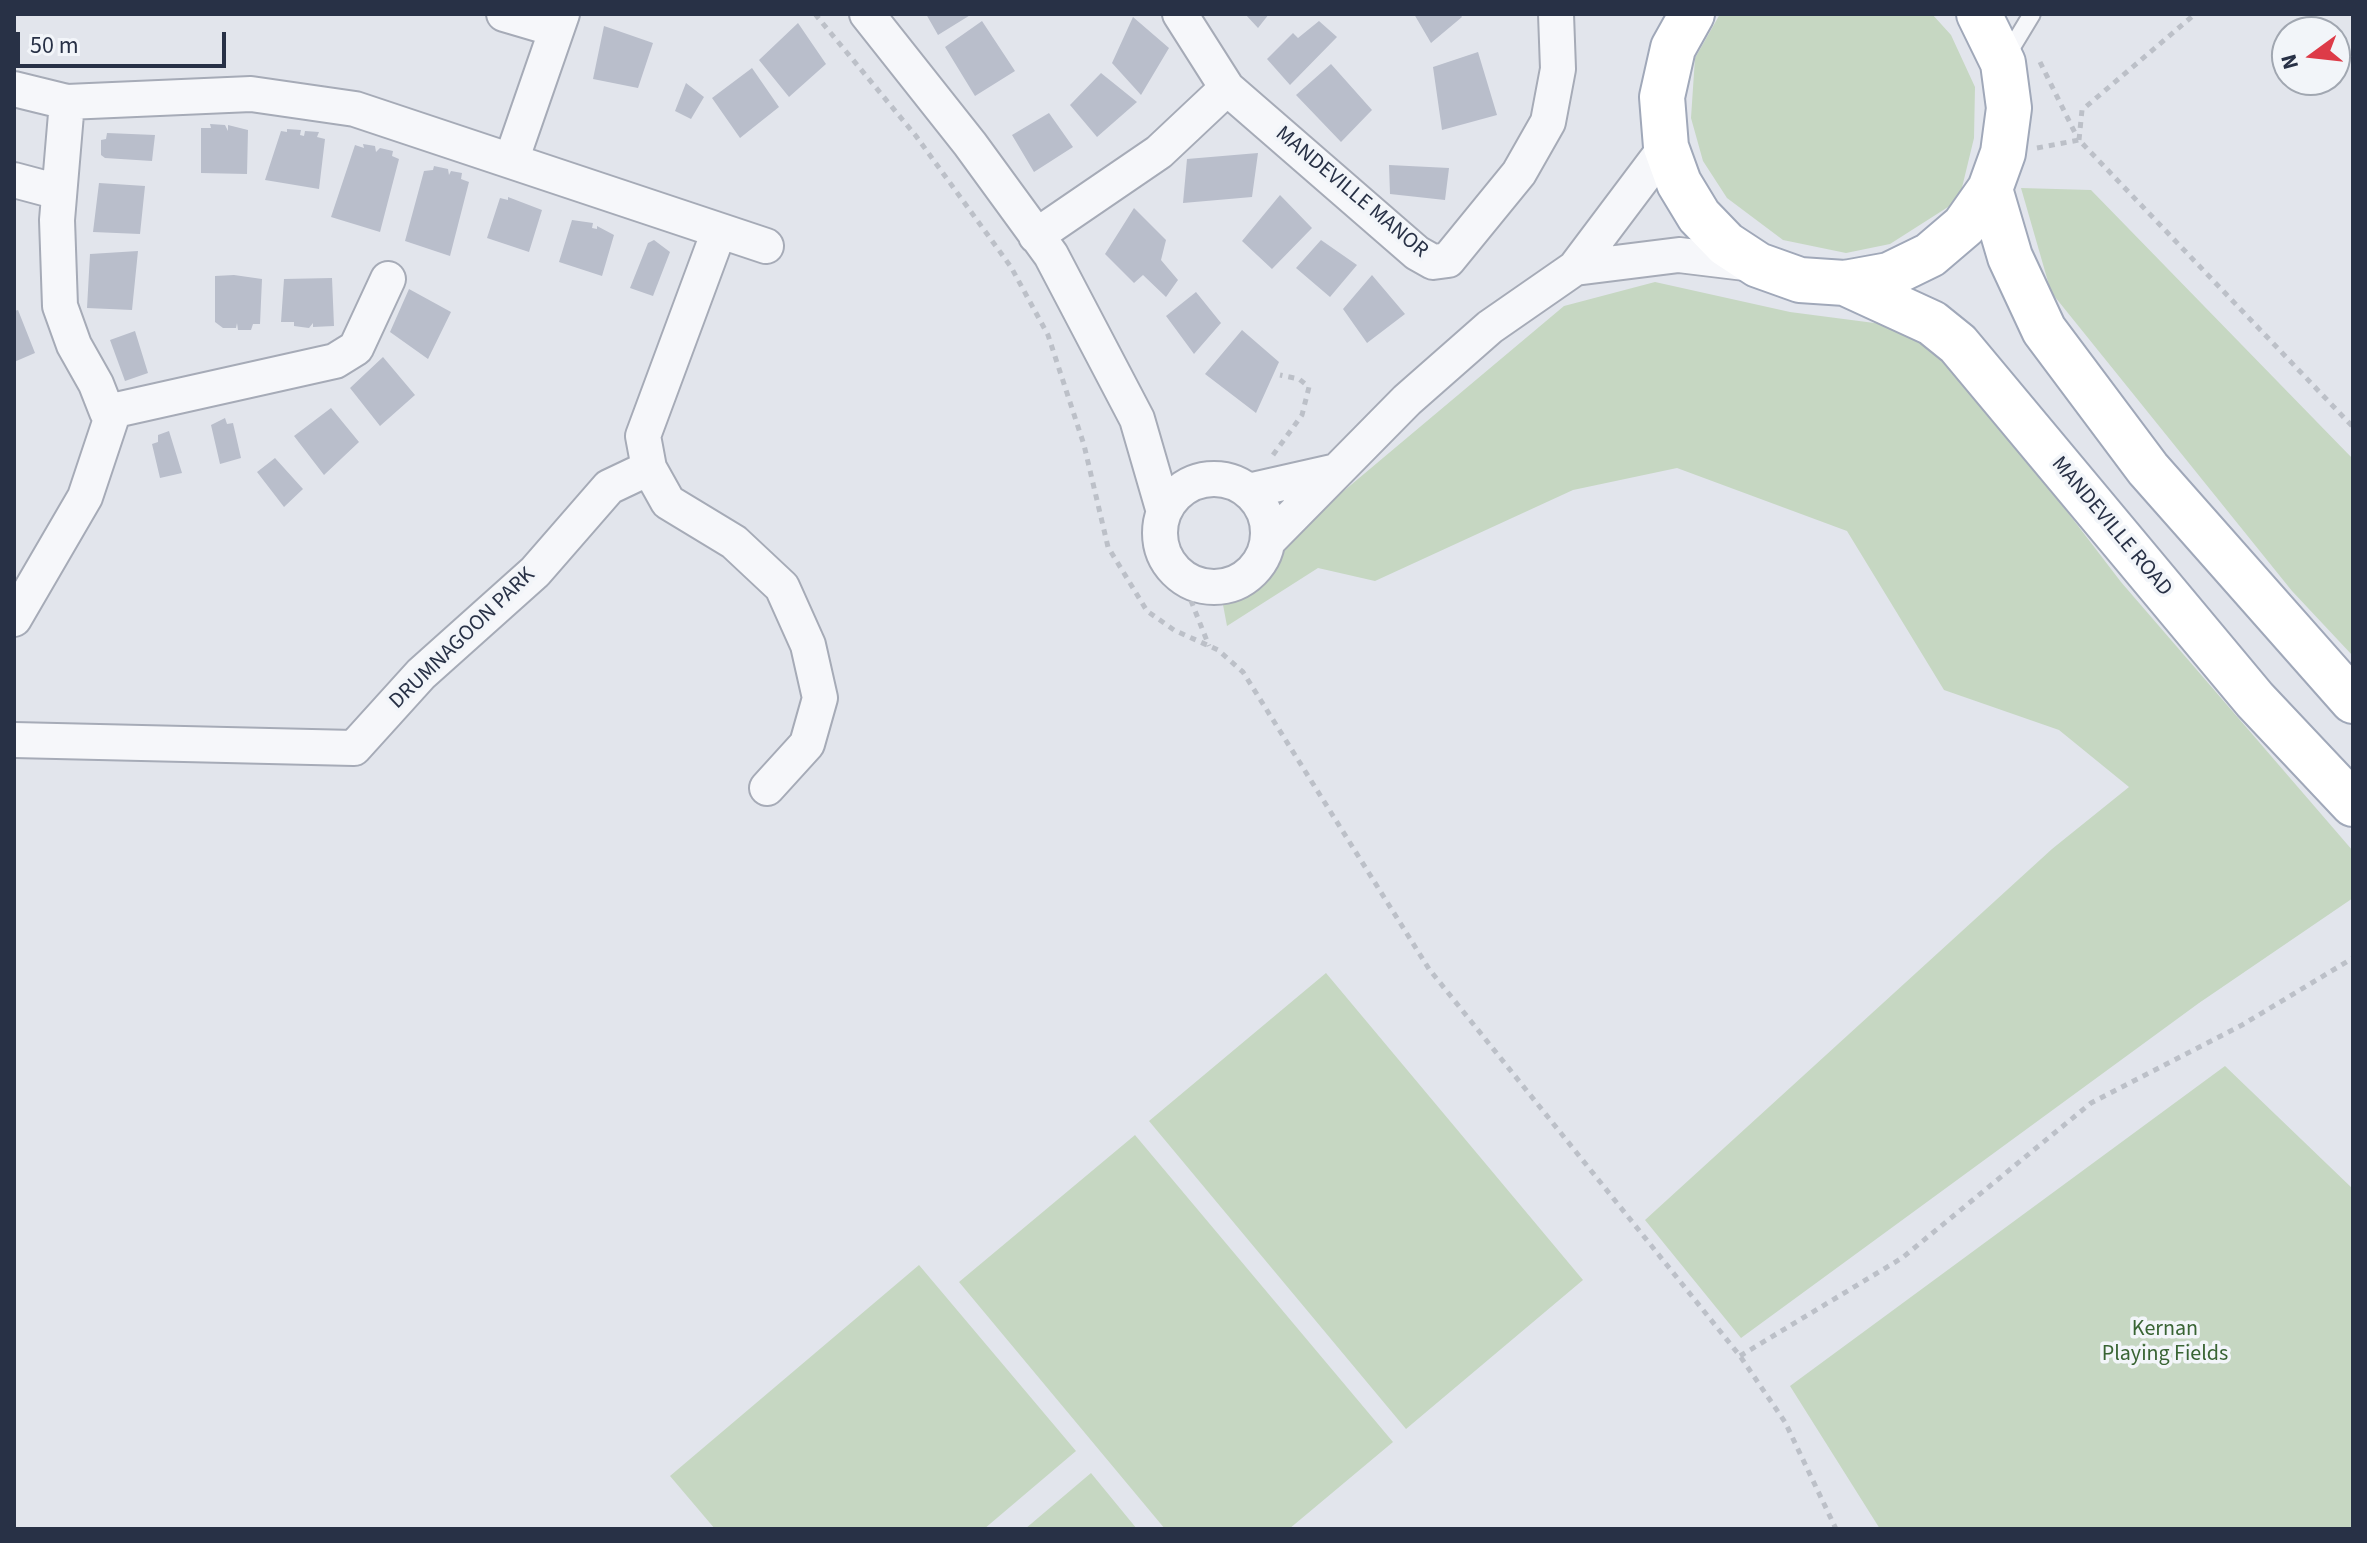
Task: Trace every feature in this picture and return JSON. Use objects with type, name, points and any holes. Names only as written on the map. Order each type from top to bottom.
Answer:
[{"type":"main road","points":[[1979,14],[2012,48],[2009,108],[1997,171],[2010,257],[2044,330],[2148,469],[2353,701]]},
{"type":"main road","points":[[1678,25],[1662,97],[1666,147],[1679,183],[1699,216],[1726,244],[1758,265],[1800,280],[1845,283],[1889,275],[1930,255],[1964,226],[1997,171]]},
{"type":"main road","name":"MANDEVILLE ROAD","points":[[1845,283],[1932,323],[1958,344],[2255,700],[2353,804]]},
{"type":"street","points":[[504,14],[558,22],[511,161]]},
{"type":"street","points":[[867,14],[970,144],[1051,255],[1137,419],[1164,512],[1161,548],[1169,565],[1182,578],[1199,586],[1217,588],[1235,583],[1251,573],[1262,558],[1268,541],[1267,522],[1260,505],[1263,488]]},
{"type":"street","name":"MANDEVILLE MANOR","points":[[1180,14],[1227,88],[1417,253],[1433,262],[1448,260],[1519,173],[1548,122],[1558,69],[1556,14]]},
{"type":"street","points":[[1036,236],[1159,152],[1227,88]]},
{"type":"street","points":[[14,89],[67,102],[251,94],[355,109],[766,246]]},
{"type":"street","points":[[67,102],[59,192],[60,306],[74,345],[96,384],[107,412],[335,361],[356,348],[388,279]]},
{"type":"street","points":[[1268,541],[1332,472],[1490,327],[1575,268],[1666,147]]},
{"type":"street","points":[[14,180],[59,192]]},
{"type":"street","points":[[719,231],[643,436],[649,468],[668,502],[734,542],[782,587],[808,645],[820,698],[816,714],[807,744],[767,788]]},
{"type":"street","points":[[1575,268],[1679,255],[1758,265]]},
{"type":"street","points":[[14,619],[85,497],[114,410]]},
{"type":"street","points":[[1137,419],[1193,483]]},
{"type":"street","name":"DRUMNAGOON PARK","points":[[14,740],[354,748],[421,674],[535,572],[609,487],[649,468]]},
{"type":"street","points":[[1164,512],[1181,490],[1193,483],[1221,479],[1263,488],[1332,472]]},
{"type":"lane","points":[[2012,48],[2032,14]]},
{"type":"path","points":[[815,14],[916,136],[1011,267],[1048,335],[1084,445],[1108,547],[1147,611],[1174,630],[1209,646],[1243,672],[1429,969],[1740,1356],[1785,1422],[1836,1529]]},
{"type":"path","points":[[2079,140],[2082,110],[2195,14]]},
{"type":"path","points":[[2012,48],[2079,140],[2353,427]]},
{"type":"path","points":[[1997,171],[2079,140]]},
{"type":"path","points":[[1263,488],[1273,453],[1302,415],[1309,387],[1299,379],[1280,375]]},
{"type":"path","points":[[1182,578],[1209,646]]},
{"type":"path","points":[[1740,1356],[1902,1258],[2091,1103],[2242,1025],[2353,958]]},
{"type":"green space","points":[[1720,14],[1932,14],[1951,35],[1975,87],[1974,138],[1959,200],[1890,244],[1846,253],[1783,240],[1727,198],[1703,161],[1691,118],[1695,58]]},
{"type":"green space","points":[[2021,188],[2091,190],[2353,459],[2353,656],[2292,591],[2051,292]]},
{"type":"green space","points":[[1655,282],[1790,312],[1928,330],[2121,582],[2353,851],[2353,898],[2199,1003],[1741,1338],[1645,1220],[2052,849],[2129,787],[2059,730],[1944,690],[1847,531],[1677,468],[1573,490],[1375,581],[1318,568],[1227,626],[1221,594],[1564,306]]},
{"type":"green space","points":[[1326,973],[1583,1280],[1406,1429],[1149,1121]]},
{"type":"green space","name":"Kernan Playing Fields","points":[[2225,1066],[2353,1189],[2353,1529],[1880,1529],[1790,1386]]},
{"type":"green space","points":[[1135,1135],[1393,1442],[1289,1529],[1165,1529],[959,1282]]},
{"type":"green space","points":[[919,1265],[1076,1451],[984,1529],[715,1529],[670,1476]]},
{"type":"green space","points":[[1091,1473],[1137,1529],[1025,1529]]},
{"type":"building","points":[[926,14],[972,14],[938,35]]},
{"type":"building","points":[[1245,14],[1269,14],[1258,28]]},
{"type":"building","points":[[1414,14],[1460,14],[1462,17],[1431,43]]},
{"type":"building","points":[[1133,17],[1169,48],[1141,95],[1112,63]]},
{"type":"building","points":[[982,21],[1015,71],[975,96],[945,47]]},
{"type":"building","points":[[1319,21],[1337,37],[1290,85],[1267,59],[1293,33],[1298,38]]},
{"type":"building","points":[[798,23],[826,64],[789,97],[759,60]]},
{"type":"building","points":[[604,26],[653,43],[638,88],[593,79]]},
{"type":"building","points":[[1478,52],[1497,115],[1442,130],[1433,67]]},
{"type":"building","points":[[1331,64],[1372,110],[1341,142],[1296,95]]},
{"type":"building","points":[[752,68],[779,107],[740,138],[712,98]]},
{"type":"building","points":[[1101,73],[1137,102],[1097,137],[1070,105]]},
{"type":"building","points":[[686,83],[704,97],[691,119],[675,111]]},
{"type":"building","points":[[1049,113],[1073,147],[1034,172],[1012,135]]},
{"type":"building","points":[[210,124],[225,125],[228,131],[228,125],[248,130],[247,174],[201,173],[201,128],[211,128]]},
{"type":"building","points":[[287,129],[301,130],[300,135],[304,136],[305,131],[319,132],[317,137],[325,139],[319,189],[265,180],[281,131],[287,132]]},
{"type":"building","points":[[107,133],[155,135],[152,161],[105,158],[101,155],[101,140],[106,139]]},
{"type":"building","points":[[363,144],[375,146],[376,152],[380,148],[393,151],[392,156],[399,159],[380,232],[331,217],[355,145],[364,148]]},
{"type":"building","points":[[1258,153],[1252,197],[1183,203],[1187,159]]},
{"type":"building","points":[[1389,165],[1449,168],[1445,200],[1390,194]]},
{"type":"building","points":[[434,166],[448,169],[449,175],[451,171],[462,173],[461,179],[469,182],[450,256],[405,241],[424,171],[433,170]]},
{"type":"building","points":[[99,183],[145,186],[140,234],[93,232]]},
{"type":"building","points":[[1280,195],[1312,228],[1272,269],[1242,241]]},
{"type":"building","points":[[508,197],[542,210],[529,252],[487,238],[500,198],[508,200]]},
{"type":"building","points":[[1134,208],[1166,240],[1161,260],[1178,280],[1166,297],[1143,275],[1134,283],[1105,254]]},
{"type":"building","points":[[572,220],[593,223],[592,228],[597,229],[597,226],[614,235],[602,276],[559,262]]},
{"type":"building","points":[[654,240],[670,252],[653,296],[630,288],[648,243]]},
{"type":"building","points":[[1321,240],[1357,265],[1330,297],[1296,268]]},
{"type":"building","points":[[138,251],[132,310],[87,308],[90,254]]},
{"type":"building","points":[[1372,275],[1405,314],[1367,343],[1343,309]]},
{"type":"building","points":[[215,276],[262,279],[260,324],[253,324],[251,330],[238,330],[237,323],[236,328],[223,328],[215,322]]},
{"type":"building","points":[[332,278],[334,326],[313,327],[313,323],[309,328],[294,326],[294,322],[281,322],[284,279]]},
{"type":"building","points":[[409,289],[451,312],[428,359],[390,332]]},
{"type":"building","points":[[1196,292],[1221,323],[1194,354],[1166,316]]},
{"type":"building","points":[[18,310],[35,353],[14,362],[14,311]]},
{"type":"building","points":[[1242,330],[1279,362],[1256,413],[1205,374]]},
{"type":"building","points":[[135,331],[148,373],[125,381],[110,340]]},
{"type":"building","points":[[383,357],[415,395],[380,426],[350,388]]},
{"type":"building","points":[[331,408],[359,442],[324,475],[294,436]]},
{"type":"building","points":[[225,418],[227,424],[233,423],[241,458],[220,464],[211,425]]},
{"type":"building","points":[[169,431],[182,473],[160,478],[152,444],[158,442],[158,435]]},
{"type":"building","points":[[275,458],[303,489],[284,507],[257,472]]}]
